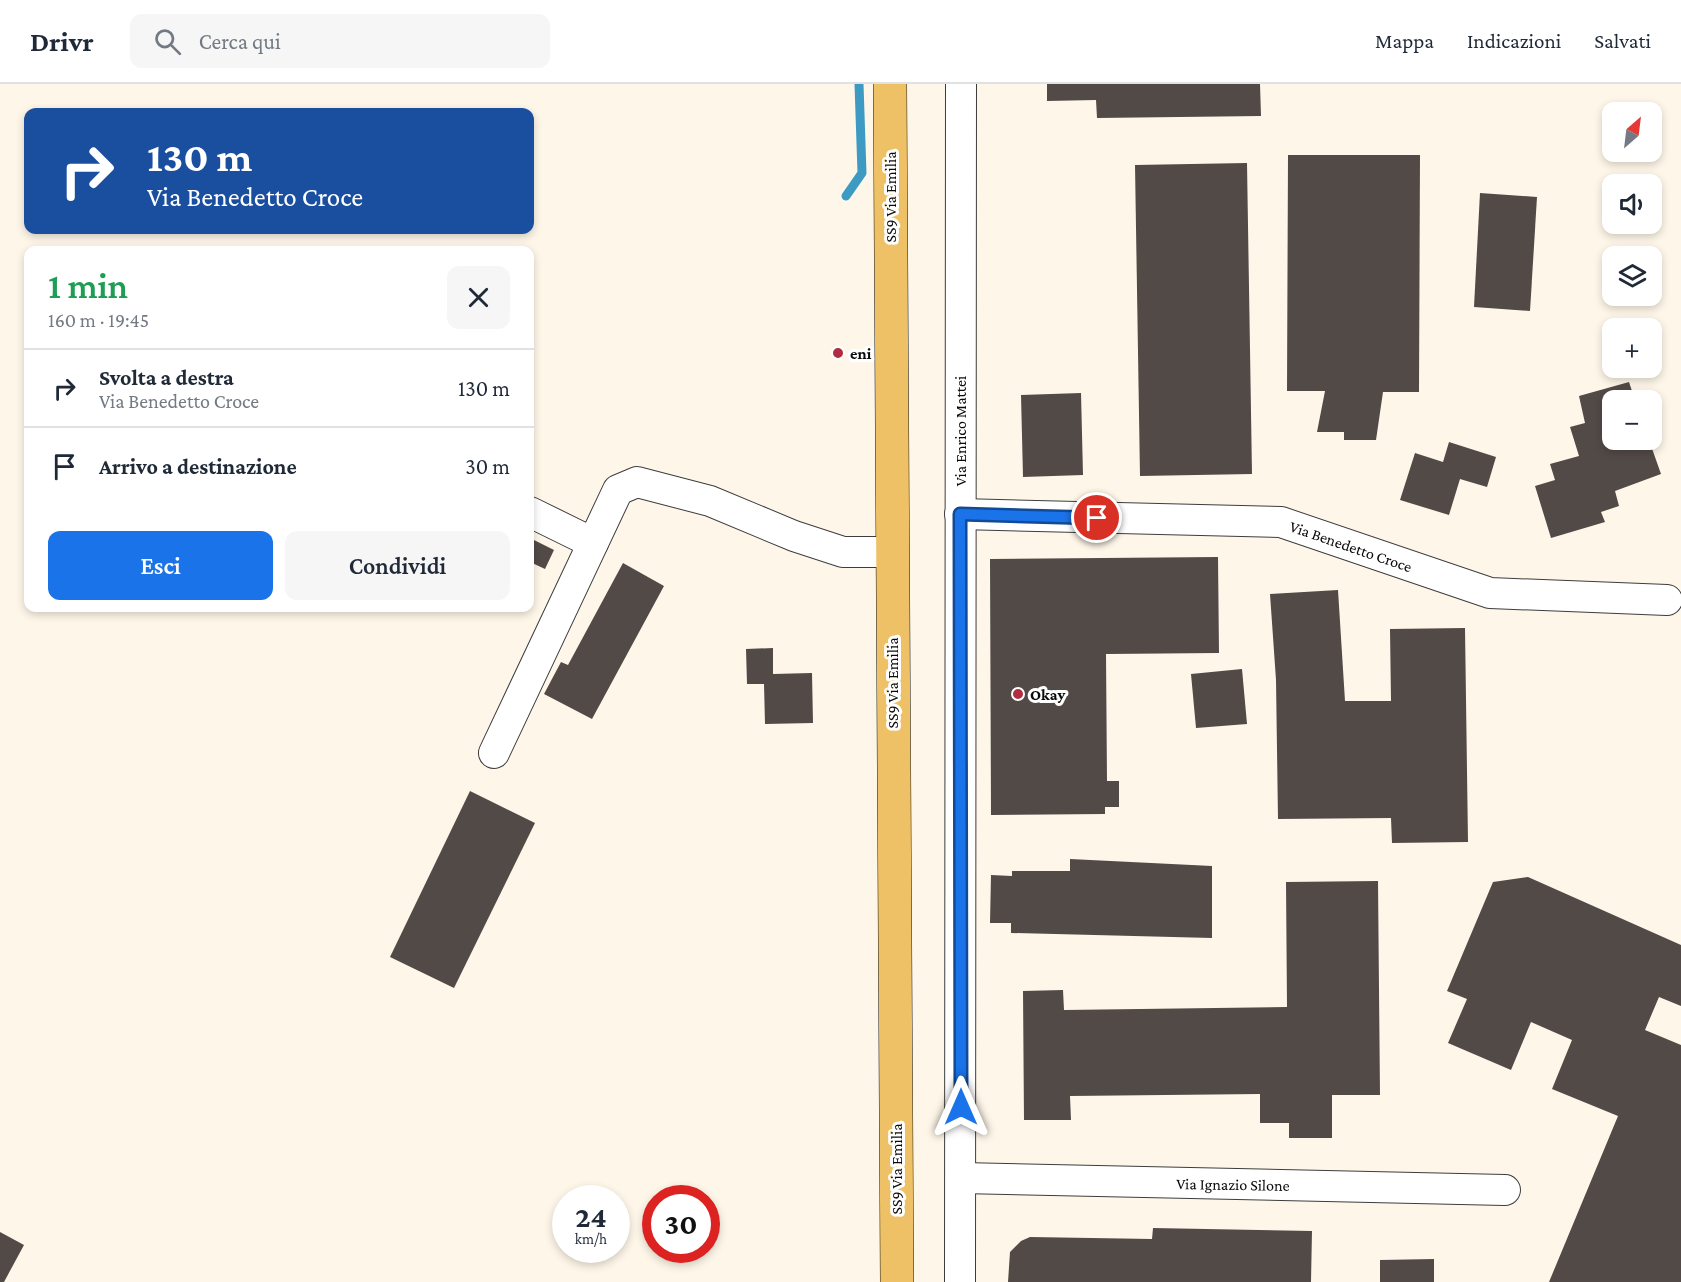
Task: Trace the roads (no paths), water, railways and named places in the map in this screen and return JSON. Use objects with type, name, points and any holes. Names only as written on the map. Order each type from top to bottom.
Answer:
[{"type":"main road","name":"SS9 Via Emilia","points":[[890,84],[897,1282]]},
{"type":"street","name":"Via Enrico Mattei","points":[[960,1282],[961,84]]},
{"type":"street","points":[[494,753],[618,489],[637,482],[710,501],[794,536],[843,552],[891,552]]},
{"type":"street","points":[[534,514],[593,543]]},
{"type":"street","name":"Via Benedetto Croce","points":[[960,514],[1281,522],[1490,593],[1667,600]]},
{"type":"street","name":"Via Ignazio Silone","points":[[961,1178],[1505,1190]]},
{"type":"waterway","points":[[846,196],[862,173],[859,84]]},
{"type":"place","name":"eni","points":[[838,353]]},
{"type":"place","name":"Okay","points":[[1018,694]]}]
